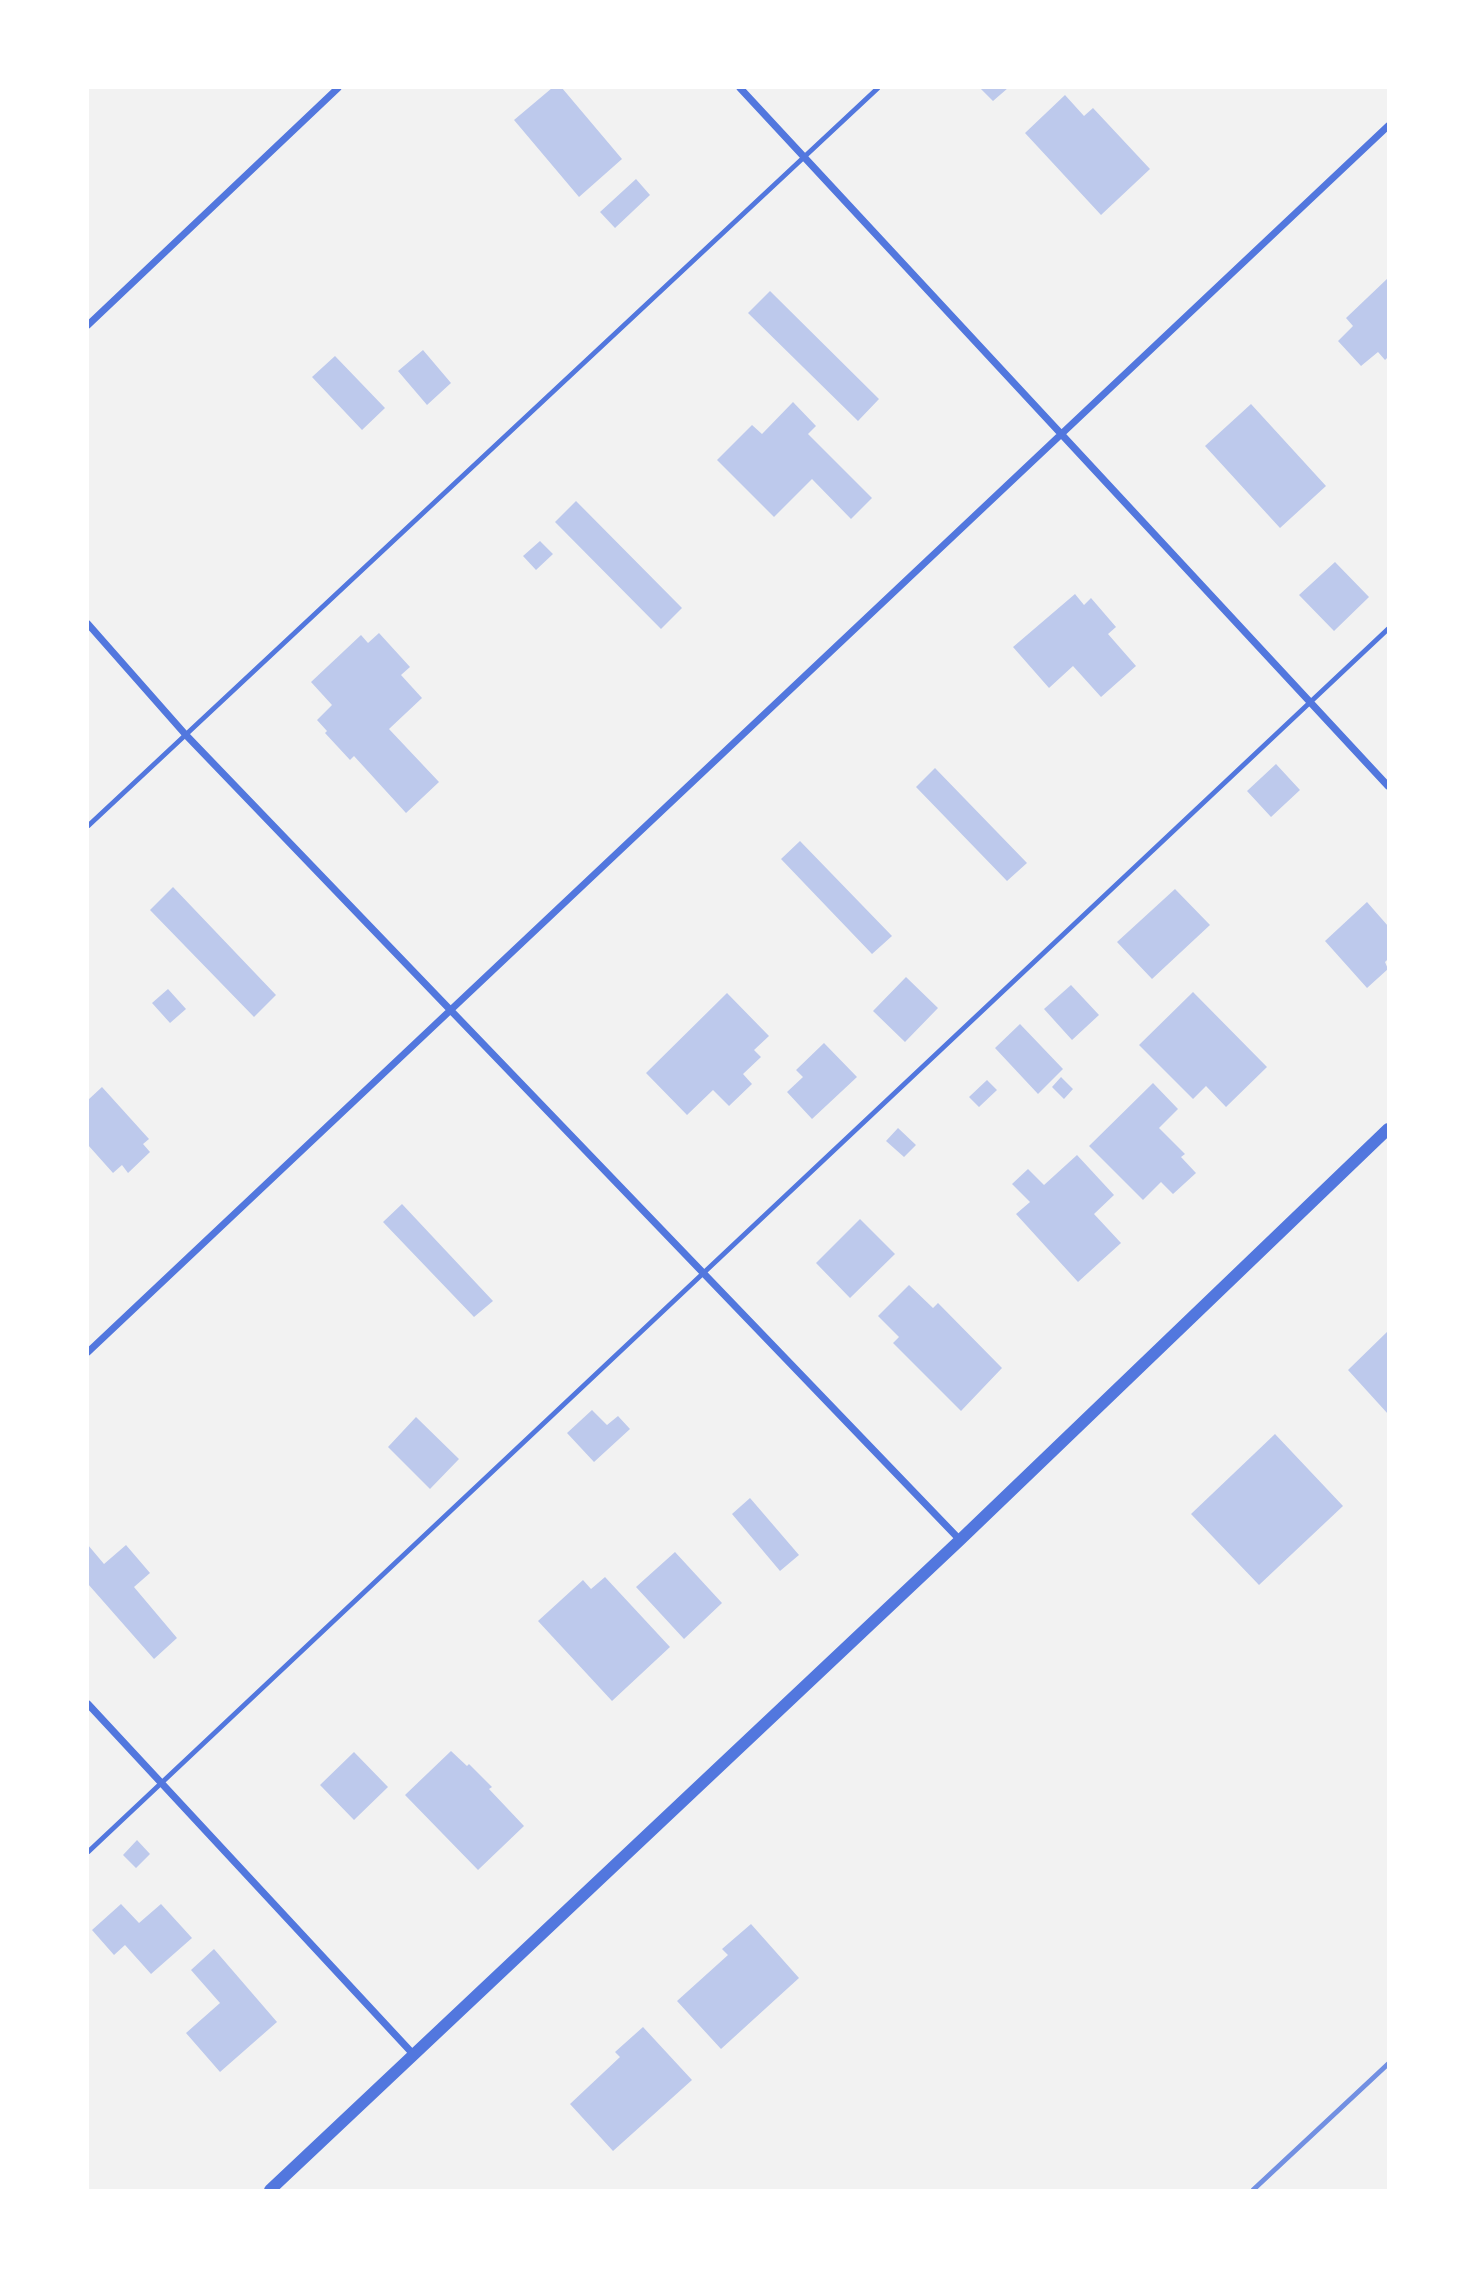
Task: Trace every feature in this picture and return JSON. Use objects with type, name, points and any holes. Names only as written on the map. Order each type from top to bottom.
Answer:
[{"type":"street","points":[[88,325],[338,88]]},
{"type":"street","points":[[740,88],[1388,786]]},
{"type":"street","points":[[88,1352],[1388,126]]},
{"type":"street","points":[[88,624],[186,734],[960,1540]]},
{"type":"street","points":[[270,2190],[960,1540],[1388,1129]]},
{"type":"street","points":[[88,1704],[415,2055]]},
{"type":"lane","points":[[88,826],[878,88]]},
{"type":"lane","points":[[88,1852],[1388,629]]},
{"type":"building","points":[[552,88],[562,88],[622,159],[579,197],[514,120]]},
{"type":"building","points":[[980,88],[1008,88],[993,101]]},
{"type":"building","points":[[1065,95],[1084,116],[1093,108],[1150,169],[1101,215],[1025,133]]},
{"type":"building","points":[[636,179],[650,195],[615,228],[600,212]]},
{"type":"building","points":[[1388,278],[1388,357],[1385,360],[1378,352],[1361,366],[1338,341],[1353,326],[1346,318]]},
{"type":"building","points":[[770,291],[879,399],[858,421],[748,313]]},
{"type":"building","points":[[423,350],[451,383],[427,405],[398,371]]},
{"type":"building","points":[[335,356],[385,408],[362,430],[312,377]]},
{"type":"building","points":[[793,402],[816,426],[808,434],[872,498],[851,519],[812,479],[774,517],[717,460],[752,425],[762,434]]},
{"type":"building","points":[[1251,404],[1326,486],[1280,528],[1205,446]]},
{"type":"building","points":[[576,501],[682,608],[661,629],[555,522]]},
{"type":"building","points":[[540,541],[553,554],[536,570],[523,556]]},
{"type":"building","points":[[1335,562],[1369,597],[1334,631],[1299,595]]},
{"type":"building","points":[[1075,594],[1084,605],[1091,598],[1116,627],[1108,634],[1136,666],[1101,697],[1073,666],[1049,688],[1013,647]]},
{"type":"building","points":[[379,633],[410,667],[401,675],[422,698],[389,729],[439,782],[406,813],[354,756],[350,760],[325,733],[327,731],[317,720],[332,705],[311,682],[361,635],[368,643]]},
{"type":"building","points":[[1276,764],[1300,790],[1271,817],[1247,791]]},
{"type":"building","points":[[935,768],[1027,863],[1007,881],[916,787]]},
{"type":"building","points":[[800,841],[892,936],[872,954],[781,859]]},
{"type":"building","points":[[173,887],[276,995],[254,1017],[150,910]]},
{"type":"building","points":[[1175,889],[1210,925],[1152,979],[1117,942]]},
{"type":"building","points":[[1367,902],[1388,926],[1388,959],[1385,962],[1388,969],[1367,988],[1325,941]]},
{"type":"building","points":[[906,977],[938,1008],[905,1042],[873,1011]]},
{"type":"building","points":[[1071,985],[1099,1015],[1072,1040],[1044,1009]]},
{"type":"building","points":[[168,989],[186,1009],[170,1023],[152,1003]]},
{"type":"building","points":[[1193,992],[1267,1067],[1226,1107],[1206,1086],[1193,1099],[1139,1045]]},
{"type":"building","points":[[727,993],[769,1036],[754,1050],[761,1057],[743,1074],[752,1084],[729,1106],[713,1090],[687,1115],[646,1073]]},
{"type":"building","points":[[1020,1024],[1063,1069],[1038,1094],[995,1048]]},
{"type":"building","points":[[824,1043],[857,1077],[812,1119],[787,1092],[803,1077],[796,1070]]},
{"type":"building","points":[[1061,1077],[1073,1089],[1064,1099],[1052,1087]]},
{"type":"building","points":[[987,1080],[997,1090],[979,1107],[969,1097]]},
{"type":"building","points":[[1153,1083],[1178,1109],[1159,1128],[1185,1154],[1181,1157],[1196,1173],[1173,1194],[1161,1182],[1143,1200],[1089,1146]]},
{"type":"building","points":[[102,1087],[149,1139],[143,1144],[150,1152],[128,1173],[122,1165],[113,1173],[88,1145],[88,1100]]},
{"type":"building","points":[[898,1128],[916,1145],[904,1157],[886,1141]]},
{"type":"building","points":[[1077,1155],[1114,1195],[1094,1214],[1121,1243],[1078,1282],[1016,1214],[1030,1202],[1012,1184],[1028,1169],[1044,1185]]},
{"type":"building","points":[[402,1204],[493,1301],[474,1317],[383,1222]]},
{"type":"building","points":[[860,1219],[895,1254],[850,1298],[816,1263]]},
{"type":"building","points":[[909,1285],[933,1308],[938,1303],[1002,1368],[961,1411],[893,1343],[899,1337],[878,1316]]},
{"type":"building","points":[[1388,1331],[1388,1414],[1348,1370]]},
{"type":"building","points":[[592,1410],[607,1425],[618,1416],[630,1429],[594,1462],[567,1433]]},
{"type":"building","points":[[416,1417],[459,1459],[430,1489],[388,1447]]},
{"type":"building","points":[[1275,1434],[1343,1506],[1259,1585],[1191,1514]]},
{"type":"building","points":[[750,1498],[799,1555],[780,1571],[732,1514]]},
{"type":"building","points":[[88,1545],[104,1564],[126,1545],[150,1573],[134,1587],[177,1638],[154,1659],[88,1584]]},
{"type":"building","points":[[675,1552],[722,1603],[684,1639],[636,1587]]},
{"type":"building","points":[[605,1577],[670,1647],[612,1701],[538,1621],[583,1580],[591,1589]]},
{"type":"building","points":[[451,1751],[467,1766],[469,1764],[492,1787],[489,1789],[524,1826],[478,1870],[405,1795]]},
{"type":"building","points":[[354,1752],[388,1787],[354,1820],[320,1785]]},
{"type":"building","points":[[137,1840],[150,1854],[136,1868],[123,1855]]},
{"type":"building","points":[[121,1904],[139,1923],[161,1904],[192,1938],[151,1974],[125,1945],[114,1955],[92,1930]]},
{"type":"building","points":[[751,1924],[799,1978],[721,2049],[677,2001],[728,1955],[722,1949]]},
{"type":"building","points":[[214,1949],[277,2022],[220,2072],[186,2033],[220,2003],[191,1970]]},
{"type":"building","points":[[643,2027],[692,2080],[613,2151],[570,2104],[620,2057],[615,2052]]},
{"type":"railway","points":[[1253,2190],[1388,2064]]}]
